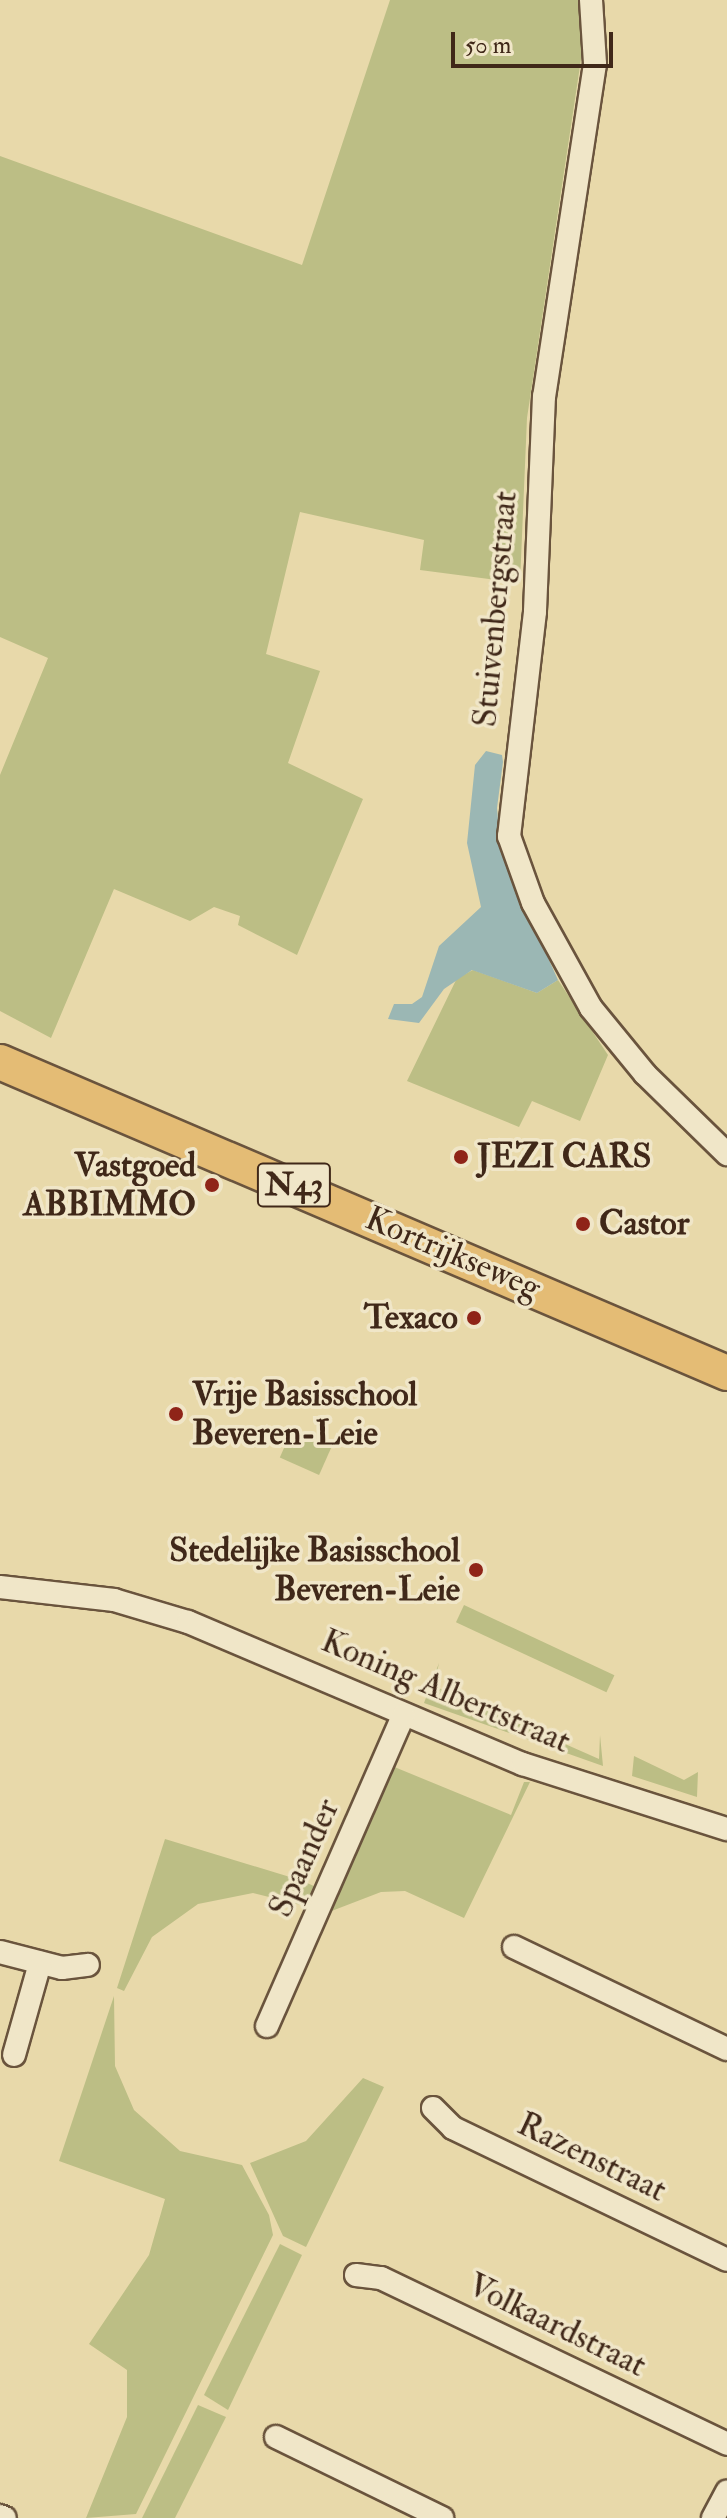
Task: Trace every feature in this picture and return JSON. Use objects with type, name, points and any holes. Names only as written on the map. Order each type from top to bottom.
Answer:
[{"type":"main road","name":"Kortrijkseweg","points":[[0,1062],[727,1373]]},
{"type":"street","name":"Stuivenbergstraat","points":[[591,0],[595,64],[544,396],[535,612],[509,836],[533,903],[591,1008],[645,1074],[727,1154]]},
{"type":"street","name":"Koning Albertstraat","points":[[0,1587],[114,1600],[188,1622],[403,1716],[523,1764],[727,1829]]},
{"type":"street","name":"Spaander","points":[[267,2026],[403,1716]]},
{"type":"street","points":[[514,1947],[727,2049]]},
{"type":"street","points":[[0,1952],[40,1963],[88,1965]]},
{"type":"street","points":[[14,2055],[40,1963]]},
{"type":"street","name":"Razenstraat","points":[[433,2108],[453,2128],[727,2260]]},
{"type":"street","name":"Volkaardstraat","points":[[356,2275],[381,2278],[727,2444]]},
{"type":"street","points":[[276,2437],[442,2518]]},
{"type":"street","points":[[713,2518],[727,2492]]},
{"type":"green space","points":[[390,0],[579,0],[583,46],[527,418],[520,583],[420,570],[424,540],[300,512],[266,654],[320,671],[288,763],[363,799],[297,955],[238,925],[240,916],[214,907],[190,921],[114,889],[51,1038],[0,1011],[0,775],[48,658],[0,637],[0,156],[302,265]]},
{"type":"green space","points":[[473,970],[537,993],[558,980],[608,1055],[580,1121],[532,1101],[519,1127],[407,1081],[457,978]]},
{"type":"green space","points":[[292,1430],[331,1447],[319,1475],[280,1457]]},
{"type":"green space","points":[[464,1605],[614,1675],[606,1692],[456,1622]]},
{"type":"green space","points":[[439,1663],[434,1686],[599,1759],[600,1735],[603,1766],[424,1703]]},
{"type":"green space","points":[[634,1756],[684,1780],[698,1772],[697,1797],[632,1776]]},
{"type":"green space","points":[[392,1766],[511,1815],[524,1782],[530,1782],[464,1918],[405,1891],[381,1892],[329,1912]]},
{"type":"green space","points":[[165,1839],[318,1888],[309,1907],[253,1893],[198,1904],[152,1937],[124,1991],[117,1988]]},
{"type":"green space","points":[[114,1996],[115,2066],[134,2110],[180,2151],[242,2165],[269,2215],[273,2235],[136,2514],[86,2518],[127,2417],[127,2370],[89,2344],[149,2255],[165,2199],[59,2161]]},
{"type":"green space","points":[[363,2078],[384,2087],[306,2247],[283,2236],[250,2163],[306,2141]]},
{"type":"green space","points":[[280,2244],[302,2255],[228,2410],[204,2395]]},
{"type":"green space","points":[[198,2405],[226,2417],[175,2518],[142,2518]]},
{"type":"water","points":[[486,751],[502,755],[497,808],[501,853],[558,980],[537,993],[472,970],[444,989],[419,1023],[388,1019],[394,1004],[412,1004],[422,997],[439,946],[481,907],[467,843],[475,765]]},
{"type":"place","name":"JEZI CARS","points":[[461,1157]]},
{"type":"place","name":"Vastgoed ABBIMMO","points":[[212,1185]]},
{"type":"place","name":"Castor","points":[[583,1224]]},
{"type":"place","name":"Texaco","points":[[474,1318]]},
{"type":"place","name":"Vrije Basisschool Beveren-Leie","points":[[176,1414]]},
{"type":"place","name":"Stedelijke Basisschool Beveren-Leie","points":[[476,1570]]}]
